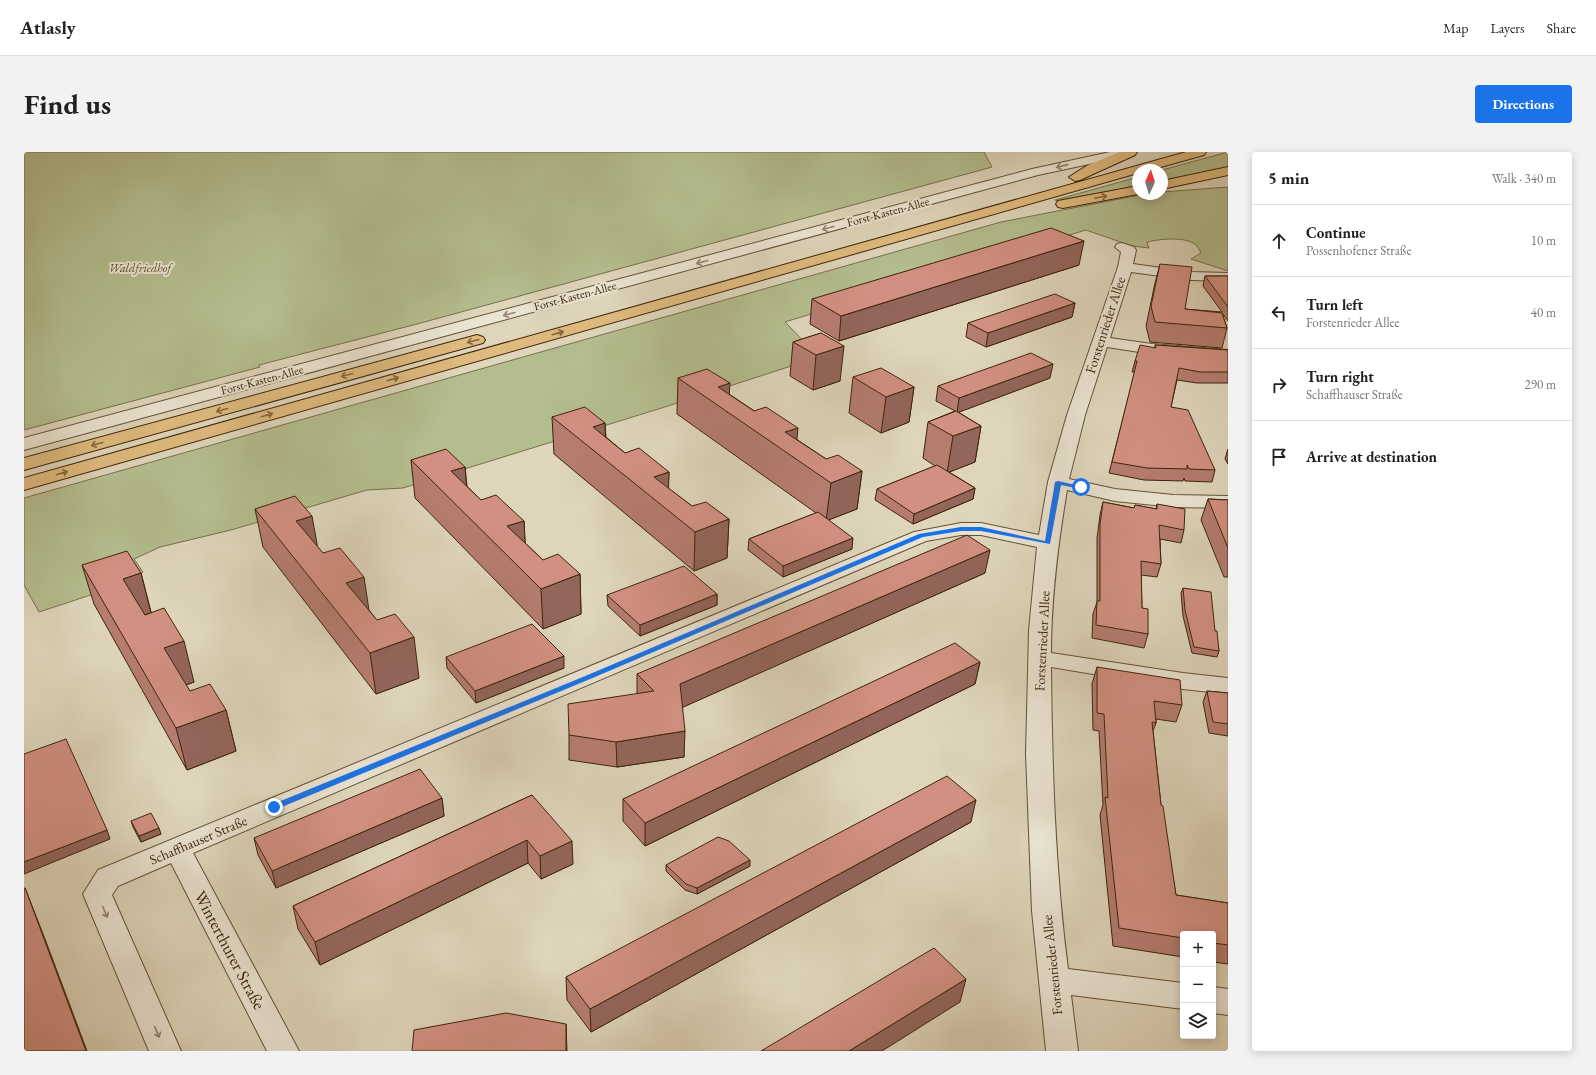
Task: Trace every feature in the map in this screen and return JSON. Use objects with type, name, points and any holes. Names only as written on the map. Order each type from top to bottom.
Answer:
[{"type":"highway","points":[[1074,178],[1092,168],[1131,152]]},
{"type":"highway","points":[[24,464],[1169,152]]},
{"type":"highway","points":[[24,484],[1200,152]]},
{"type":"highway","points":[[1168,185],[1228,171]]},
{"type":"highway","points":[[1168,186],[1228,184]]},
{"type":"highway","points":[[887,241],[926,235],[1021,212],[1132,191]]},
{"type":"street","name":"Forst-Kasten-Allee","points":[[24,444],[1020,176],[1127,152]]},
{"type":"street","name":"Forstenrieder Allee","points":[[1062,1051],[1046,911],[1041,818],[1038,754],[1040,630],[1048,543],[1058,482],[1076,416],[1125,266],[1129,250],[1122,247]]},
{"type":"street","points":[[1125,266],[1191,276],[1228,277]]},
{"type":"street","points":[[1100,341],[1166,350],[1228,355]]},
{"type":"street","points":[[1058,482],[1115,495],[1173,501],[1228,502]]},
{"type":"street","name":"Schaffhauser Straße","points":[[165,1051],[97,894],[108,878],[921,536],[961,529],[981,529],[1048,543]]},
{"type":"street","points":[[1039,658],[1183,681],[1228,686]]},
{"type":"street","name":"Winterthurer Straße","points":[[177,848],[283,1051]]},
{"type":"street","points":[[1055,980],[1180,996]]},
{"type":"street","points":[[1216,1000],[1228,1002]]},
{"type":"green space","name":"Waldfriedhof","points":[[24,152],[984,152],[992,167],[24,430]]},
{"type":"green space","points":[[1228,152],[1228,169],[1168,181],[1168,168]]},
{"type":"green space","points":[[1132,179],[1132,187],[1058,201],[1055,200]]},
{"type":"green space","points":[[1228,187],[1228,271],[1191,259],[1201,253],[1196,245],[1186,240],[1165,239],[1147,242],[1149,248],[1132,246],[1086,230],[785,322],[819,357],[668,406],[403,488],[367,490],[231,530],[160,547],[134,559],[143,572],[127,583],[39,612],[24,585],[24,498],[1001,222],[1132,197],[1132,200],[1168,200],[1168,192]]},
{"type":"building","points":[[1051,228],[1084,241],[841,316],[812,299]]},
{"type":"building","points":[[1160,264],[1192,267],[1185,309],[1222,313],[1227,328],[1155,322],[1151,306]]},
{"type":"building","points":[[1205,276],[1228,276],[1228,307]]},
{"type":"building","points":[[1055,294],[1075,303],[988,333],[968,323]]},
{"type":"building","points":[[821,333],[844,346],[816,355],[793,342]]},
{"type":"building","points":[[1140,345],[1156,348],[1155,345],[1228,350],[1228,372],[1200,372],[1179,368],[1171,407],[1188,410],[1215,470],[1189,469],[1187,465],[1187,469],[1147,468],[1112,462]]},
{"type":"building","points":[[1031,353],[1053,364],[959,398],[938,386]]},
{"type":"building","points":[[881,368],[914,387],[886,397],[853,377]]},
{"type":"building","points":[[707,369],[730,383],[718,387],[754,411],[766,407],[798,428],[785,432],[826,459],[838,455],[862,471],[831,483],[678,378]]},
{"type":"building","points":[[585,407],[605,423],[593,427],[625,453],[639,448],[669,472],[654,477],[692,506],[706,502],[729,519],[695,532],[552,417]]},
{"type":"building","points":[[956,411],[981,426],[953,436],[928,422]]},
{"type":"building","points":[[446,449],[465,467],[451,471],[481,500],[496,495],[524,521],[507,526],[543,560],[558,554],[580,574],[541,589],[411,460]]},
{"type":"building","points":[[937,465],[975,488],[914,514],[877,489]]},
{"type":"building","points":[[295,496],[312,516],[296,521],[323,553],[340,548],[364,577],[346,583],[377,620],[395,614],[414,637],[370,653],[255,509]]},
{"type":"building","points":[[1208,499],[1228,500],[1228,548]]},
{"type":"building","points":[[1103,502],[1134,508],[1135,505],[1157,509],[1157,504],[1185,509],[1184,530],[1159,525],[1161,564],[1141,561],[1142,608],[1148,609],[1148,634],[1096,625],[1097,601],[1100,601],[1100,525]]},
{"type":"building","points":[[818,512],[853,538],[783,566],[749,539]]},
{"type":"building","points":[[967,535],[990,550],[680,684],[685,731],[616,742],[569,735],[568,704],[654,691],[637,674]]},
{"type":"building","points":[[127,551],[141,573],[123,579],[145,615],[164,608],[184,641],[164,648],[190,691],[210,684],[226,710],[176,728],[82,565]]},
{"type":"building","points":[[684,566],[717,594],[640,625],[607,595]]},
{"type":"building","points":[[1183,588],[1211,592],[1215,631],[1217,631],[1219,651],[1194,647],[1185,610]]},
{"type":"building","points":[[532,624],[564,656],[475,691],[446,657]]},
{"type":"building","points":[[955,643],[980,662],[645,823],[623,799]]},
{"type":"building","points":[[1097,667],[1180,680],[1182,705],[1154,701],[1156,723],[1152,722],[1161,805],[1163,806],[1176,895],[1228,903],[1228,945],[1216,943],[1216,931],[1180,931],[1180,938],[1119,928],[1105,797],[1108,798],[1104,714],[1097,713]]},
{"type":"building","points":[[1207,691],[1228,693],[1228,724],[1213,722]]},
{"type":"building","points":[[66,739],[107,830],[24,862],[24,754]]},
{"type":"building","points":[[420,769],[442,798],[272,871],[254,838]]},
{"type":"building","points":[[947,776],[976,800],[590,1009],[566,977]]},
{"type":"building","points":[[532,795],[572,841],[540,856],[527,840],[315,942],[293,906]]},
{"type":"building","points":[[151,813],[159,828],[139,836],[131,821]]},
{"type":"building","points":[[718,837],[729,841],[750,860],[697,888],[686,884],[666,865]]},
{"type":"building","points":[[25,888],[86,1051],[24,1051]]},
{"type":"building","points":[[934,948],[966,979],[849,1051],[761,1051]]},
{"type":"building","points":[[506,1013],[566,1024],[566,1051],[412,1051],[414,1030]]},
{"type":"route","points":[[274,807],[466,728],[921,536],[961,529],[981,529],[1048,543],[1058,482],[1081,487]]}]
